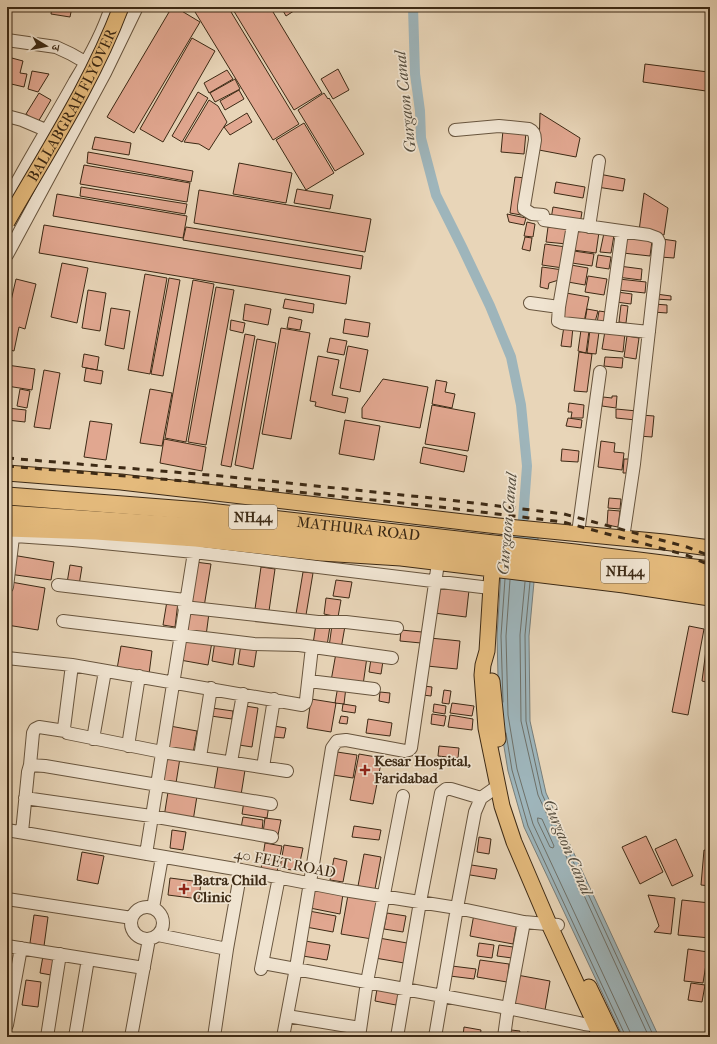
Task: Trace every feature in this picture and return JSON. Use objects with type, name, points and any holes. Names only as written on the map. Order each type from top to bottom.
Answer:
[{"type":"highway","name":"MATHURA ROAD","points":[[7,496],[200,510],[497,561]]},
{"type":"highway","name":"MATHURA ROAD","points":[[7,514],[198,527],[497,561],[539,555],[710,570]]},
{"type":"highway","name":"MATHURA ROAD","points":[[539,555],[710,585]]},
{"type":"main road","name":"BALLABGRAH FLYOVER","points":[[7,222],[89,78],[109,38],[121,7]]},
{"type":"main road","points":[[7,473],[126,482],[502,526],[710,548]]},
{"type":"main road","points":[[12,531],[96,532],[195,546],[400,558],[438,563],[497,561],[549,577],[710,598]]},
{"type":"main road","points":[[497,561],[490,588],[487,651],[482,675],[484,716],[498,786],[509,829],[600,1026],[613,1037]]},
{"type":"main road","points":[[487,651],[491,666],[496,726],[504,773],[515,822],[553,924]]},
{"type":"street","points":[[7,201],[12,178],[48,130],[86,62],[108,18],[111,7]]},
{"type":"street","points":[[7,255],[105,73],[137,7]]},
{"type":"street","points":[[7,40],[56,47],[105,73]]},
{"type":"street","points":[[7,116],[48,130]]},
{"type":"street","points":[[455,130],[498,126],[529,129],[533,131],[535,133],[535,140],[524,209],[532,214],[543,215],[544,220],[654,237],[657,238],[659,242],[634,464],[623,538]]},
{"type":"street","points":[[589,227],[599,161]]},
{"type":"street","points":[[573,225],[558,319],[560,323],[649,332]]},
{"type":"street","points":[[609,328],[622,232]]},
{"type":"street","points":[[530,303],[560,307]]},
{"type":"street","points":[[578,533],[600,372]]},
{"type":"street","points":[[7,587],[12,531]]},
{"type":"street","points":[[146,854],[195,546],[490,588]]},
{"type":"street","points":[[283,1037],[296,968],[332,748],[337,741],[346,740],[405,751],[411,748],[438,563]]},
{"type":"street","points":[[58,585],[318,622],[346,622],[397,628]]},
{"type":"street","points":[[63,621],[254,644],[299,645],[392,658]]},
{"type":"street","points":[[7,658],[72,665],[304,704],[309,681],[312,647]]},
{"type":"street","points":[[65,731],[64,728],[72,665]]},
{"type":"street","points":[[93,739],[105,671]]},
{"type":"street","points":[[128,746],[139,676]]},
{"type":"street","points":[[309,681],[374,689]]},
{"type":"street","points":[[200,757],[211,688]]},
{"type":"street","points":[[231,762],[243,694]]},
{"type":"street","points":[[263,767],[274,699]]},
{"type":"street","points":[[22,832],[33,733],[36,727],[65,731],[71,735],[162,752],[287,770]]},
{"type":"street","points":[[30,765],[45,766],[271,804]]},
{"type":"street","points":[[435,1037],[475,812],[481,798],[498,786]]},
{"type":"street","points":[[397,1037],[404,989],[441,793],[446,789],[451,789],[481,798]]},
{"type":"street","points":[[287,1016],[359,1032],[383,896],[403,796]]},
{"type":"street","points":[[25,798],[151,816],[272,837]]},
{"type":"street","name":"40 FEET ROAD","points":[[7,830],[457,908],[524,922],[553,924]]},
{"type":"street","points":[[153,908],[162,857]]},
{"type":"street","points":[[214,1037],[227,949],[241,870]]},
{"type":"street","points":[[279,877],[262,966],[296,968],[600,1026]]},
{"type":"street","points":[[7,899],[132,918]]},
{"type":"street","points":[[132,1037],[144,968],[153,937],[163,926],[163,920],[158,911],[153,908],[143,908],[134,914],[131,924],[135,934],[139,937],[153,937],[227,949]]},
{"type":"street","points":[[504,1037],[524,922]]},
{"type":"street","points":[[7,946],[144,968]]},
{"type":"street","points":[[7,1025],[21,948]]},
{"type":"street","points":[[46,1037],[60,954]]},
{"type":"street","points":[[75,1037],[88,959]]},
{"type":"water","points":[[504,525],[539,528],[529,636],[530,721],[546,793],[659,1037],[623,1037],[524,827],[508,771],[499,716],[497,636]]},
{"type":"building","points":[[52,7],[72,7],[70,17],[51,14]]},
{"type":"building","points":[[172,7],[175,7],[200,22],[134,133],[107,117]]},
{"type":"building","points":[[192,7],[228,7],[299,124],[273,140]]},
{"type":"building","points":[[270,7],[322,93],[294,110],[232,8]]},
{"type":"building","points":[[281,7],[300,7],[286,16]]},
{"type":"building","points":[[192,38],[215,51],[163,142],[140,129]]},
{"type":"building","points":[[8,57],[23,61],[20,73],[27,74],[24,87],[7,83]]},
{"type":"building","points":[[645,64],[708,72],[706,91],[643,82]]},
{"type":"building","points":[[338,69],[349,90],[333,99],[321,79]]},
{"type":"building","points":[[227,70],[233,79],[209,93],[204,83]]},
{"type":"building","points":[[32,71],[49,74],[38,92],[28,89]]},
{"type":"building","points":[[235,79],[240,89],[215,102],[210,93]]},
{"type":"building","points":[[239,90],[244,99],[225,110],[220,101]]},
{"type":"building","points":[[198,92],[208,98],[182,142],[172,136]]},
{"type":"building","points":[[39,93],[51,100],[38,122],[26,114]]},
{"type":"building","points":[[324,93],[328,99],[329,98],[364,154],[335,171],[298,110]]},
{"type":"building","points":[[209,100],[218,106],[227,122],[209,150],[199,144],[184,142]]},
{"type":"building","points":[[247,113],[252,122],[230,135],[224,127]]},
{"type":"building","points":[[540,113],[580,138],[576,157],[539,150]]},
{"type":"building","points":[[304,123],[334,173],[306,190],[276,140]]},
{"type":"building","points":[[503,130],[526,132],[524,154],[501,152]]},
{"type":"building","points":[[95,137],[131,143],[129,155],[92,149]]},
{"type":"building","points":[[88,152],[193,171],[191,182],[87,163]]},
{"type":"building","points":[[239,163],[292,173],[286,203],[233,194]]},
{"type":"building","points":[[84,165],[190,183],[187,202],[80,184]]},
{"type":"building","points":[[599,174],[625,179],[623,191],[597,187]]},
{"type":"building","points":[[515,177],[526,178],[521,215],[510,213]]},
{"type":"building","points":[[556,182],[585,187],[583,198],[554,193]]},
{"type":"building","points":[[81,187],[187,204],[185,214],[80,196]]},
{"type":"building","points":[[297,189],[333,195],[330,209],[294,203]]},
{"type":"building","points":[[199,190],[371,219],[365,252],[194,223]]},
{"type":"building","points":[[644,193],[668,208],[664,235],[639,231]]},
{"type":"building","points":[[57,194],[187,216],[183,238],[53,216]]},
{"type":"building","points":[[553,207],[582,212],[580,224],[551,219]]},
{"type":"building","points":[[507,214],[526,218],[524,225],[509,222]]},
{"type":"building","points":[[527,222],[535,224],[533,237],[524,236]]},
{"type":"building","points":[[44,225],[350,276],[346,304],[39,253]]},
{"type":"building","points":[[186,227],[363,256],[361,269],[183,240]]},
{"type":"building","points":[[548,227],[569,229],[567,244],[546,242]]},
{"type":"building","points":[[577,228],[599,232],[596,253],[573,250]]},
{"type":"building","points":[[604,233],[614,235],[611,253],[600,252]]},
{"type":"building","points":[[525,237],[532,238],[530,251],[522,249]]},
{"type":"building","points":[[624,238],[652,241],[650,256],[623,253]]},
{"type":"building","points":[[662,239],[676,241],[674,258],[660,257]]},
{"type":"building","points":[[545,244],[566,247],[563,268],[542,265]]},
{"type":"building","points":[[574,251],[594,254],[592,266],[572,263]]},
{"type":"building","points":[[598,255],[611,257],[609,269],[596,267]]},
{"type":"building","points":[[62,263],[88,268],[77,323],[51,317]]},
{"type":"building","points":[[571,265],[588,268],[585,285],[568,282]]},
{"type":"building","points":[[619,266],[642,269],[641,280],[617,277]]},
{"type":"building","points":[[542,267],[563,270],[562,279],[549,283],[548,289],[540,287]]},
{"type":"building","points":[[145,274],[167,278],[150,374],[128,370]]},
{"type":"building","points":[[588,276],[607,279],[604,295],[585,292]]},
{"type":"building","points":[[169,278],[180,280],[163,376],[151,374]]},
{"type":"building","points":[[16,279],[36,284],[25,329],[19,327],[14,351],[7,349],[7,318]]},
{"type":"building","points":[[619,279],[646,282],[645,293],[618,290]]},
{"type":"building","points":[[193,280],[214,284],[186,442],[165,438]]},
{"type":"building","points":[[216,287],[234,290],[206,445],[188,442]]},
{"type":"building","points":[[88,290],[106,293],[100,331],[82,328]]},
{"type":"building","points":[[617,292],[632,294],[631,304],[616,302]]},
{"type":"building","points":[[566,293],[589,297],[584,322],[562,319]]},
{"type":"building","points":[[656,294],[671,296],[671,300],[656,299]]},
{"type":"building","points":[[285,299],[314,304],[313,313],[283,308]]},
{"type":"building","points":[[245,304],[271,309],[268,325],[243,320]]},
{"type":"building","points":[[654,304],[667,305],[667,313],[653,312]]},
{"type":"building","points":[[621,305],[628,306],[626,323],[619,322]]},
{"type":"building","points":[[111,308],[130,311],[124,349],[105,345]]},
{"type":"building","points":[[587,309],[598,311],[595,322],[585,321]]},
{"type":"building","points":[[599,311],[606,312],[604,324],[597,323]]},
{"type":"building","points":[[289,317],[302,320],[300,330],[287,328]]},
{"type":"building","points":[[345,319],[370,323],[368,337],[343,333]]},
{"type":"building","points":[[231,320],[245,323],[243,333],[230,330]]},
{"type":"building","points":[[564,326],[573,327],[571,347],[561,346]]},
{"type":"building","points":[[281,328],[310,333],[291,439],[262,434]]},
{"type":"building","points":[[581,330],[589,331],[586,353],[578,351]]},
{"type":"building","points":[[590,330],[599,332],[596,354],[587,353]]},
{"type":"building","points":[[605,331],[625,333],[623,352],[602,349]]},
{"type":"building","points":[[245,334],[255,336],[231,467],[221,465]]},
{"type":"building","points":[[627,336],[639,338],[636,359],[624,357]]},
{"type":"building","points":[[330,338],[347,341],[344,355],[327,352]]},
{"type":"building","points":[[257,339],[276,343],[253,469],[235,465]]},
{"type":"building","points":[[348,346],[368,350],[360,392],[340,388]]},
{"type":"building","points":[[579,352],[592,354],[587,392],[574,391]]},
{"type":"building","points":[[84,354],[99,357],[97,370],[82,367]]},
{"type":"building","points":[[318,356],[339,360],[332,395],[348,398],[345,413],[315,406],[316,402],[310,401]]},
{"type":"building","points":[[605,357],[623,358],[622,368],[604,366]]},
{"type":"building","points":[[7,365],[35,369],[32,390],[7,386]]},
{"type":"building","points":[[86,368],[103,371],[101,384],[84,381]]},
{"type":"building","points":[[44,370],[60,373],[50,429],[34,427]]},
{"type":"building","points":[[383,379],[428,387],[420,428],[362,418],[362,408]]},
{"type":"building","points":[[436,380],[447,382],[445,392],[455,394],[452,408],[432,404]]},
{"type":"building","points":[[20,389],[30,391],[27,408],[17,406]]},
{"type":"building","points":[[150,389],[172,393],[162,446],[140,443]]},
{"type":"building","points":[[612,396],[617,396],[616,408],[602,406],[603,397],[612,398]]},
{"type":"building","points":[[569,403],[584,405],[583,418],[571,418],[572,412],[568,412]]},
{"type":"building","points":[[432,405],[475,413],[468,451],[425,444]]},
{"type":"building","points":[[7,408],[26,410],[25,422],[7,420]]},
{"type":"building","points":[[616,409],[637,411],[636,420],[616,418]]},
{"type":"building","points":[[641,415],[654,416],[652,437],[639,436]]},
{"type":"building","points":[[568,418],[582,420],[581,428],[566,426]]},
{"type":"building","points":[[345,420],[380,426],[374,460],[339,454]]},
{"type":"building","points":[[90,421],[112,424],[106,460],[84,457]]},
{"type":"building","points":[[164,439],[206,447],[202,471],[160,463]]},
{"type":"building","points":[[601,441],[615,443],[614,452],[624,453],[622,470],[598,467]]},
{"type":"building","points":[[423,447],[467,456],[464,472],[420,463]]},
{"type":"building","points":[[562,449],[579,451],[578,462],[561,461]]},
{"type":"building","points":[[624,459],[632,459],[631,473],[623,473]]},
{"type":"building","points":[[609,498],[621,499],[620,509],[608,508]]},
{"type":"building","points":[[608,510],[620,511],[618,527],[607,525]]},
{"type":"building","points":[[12,555],[54,562],[51,580],[9,574]]},
{"type":"building","points":[[195,562],[211,564],[204,607],[189,605]]},
{"type":"building","points":[[70,565],[82,567],[79,585],[67,583]]},
{"type":"building","points":[[261,567],[275,569],[269,611],[255,609]]},
{"type":"building","points":[[303,572],[313,573],[306,615],[296,614]]},
{"type":"building","points":[[336,580],[352,582],[349,598],[333,596]]},
{"type":"building","points":[[11,582],[45,588],[38,630],[7,625],[7,607]]},
{"type":"building","points":[[437,587],[469,590],[466,617],[434,613]]},
{"type":"building","points":[[326,598],[341,600],[338,617],[324,614]]},
{"type":"building","points":[[167,601],[178,602],[175,627],[163,625]]},
{"type":"building","points":[[186,609],[209,613],[206,636],[182,632]]},
{"type":"building","points":[[316,624],[330,626],[327,646],[313,644]]},
{"type":"building","points":[[332,625],[345,626],[341,649],[329,647]]},
{"type":"building","points":[[689,626],[704,629],[688,715],[672,712]]},
{"type":"building","points":[[401,630],[422,632],[421,643],[400,641]]},
{"type":"building","points":[[183,638],[212,642],[208,665],[180,660]]},
{"type":"building","points":[[430,638],[460,641],[457,669],[427,666]]},
{"type":"building","points":[[215,641],[236,645],[233,665],[212,661]]},
{"type":"building","points":[[241,644],[257,647],[254,667],[238,664]]},
{"type":"building","points":[[121,646],[152,651],[149,674],[117,669]]},
{"type":"building","points":[[706,650],[710,651],[710,683],[702,681]]},
{"type":"building","points":[[336,653],[367,657],[363,685],[331,681]]},
{"type":"building","points":[[371,659],[383,661],[381,674],[369,672]]},
{"type":"building","points":[[338,686],[346,687],[344,704],[335,703]]},
{"type":"building","points":[[424,686],[432,687],[431,696],[423,695]]},
{"type":"building","points":[[444,690],[451,691],[449,704],[442,703]]},
{"type":"building","points":[[380,692],[390,693],[389,703],[379,701]]},
{"type":"building","points":[[311,699],[336,703],[331,732],[307,728]]},
{"type":"building","points":[[452,703],[474,706],[472,716],[450,713]]},
{"type":"building","points":[[343,704],[356,706],[355,713],[342,711]]},
{"type":"building","points":[[434,704],[446,706],[445,714],[433,712]]},
{"type":"building","points":[[245,706],[258,708],[252,747],[239,745]]},
{"type":"building","points":[[212,708],[233,711],[232,719],[211,716]]},
{"type":"building","points":[[432,714],[446,716],[444,726],[431,724]]},
{"type":"building","points":[[450,715],[473,719],[472,730],[448,727]]},
{"type":"building","points":[[341,716],[348,717],[347,724],[339,723]]},
{"type":"building","points":[[368,719],[392,723],[390,736],[366,733]]},
{"type":"building","points":[[170,726],[197,731],[193,753],[167,749]]},
{"type":"building","points":[[274,726],[286,728],[284,738],[273,737]]},
{"type":"building","points":[[439,746],[459,748],[458,758],[438,756]]},
{"type":"building","points":[[337,752],[357,755],[353,778],[333,775]]},
{"type":"building","points":[[359,754],[382,758],[373,804],[350,800]]},
{"type":"building","points":[[164,756],[180,758],[176,783],[160,781]]},
{"type":"building","points":[[218,766],[245,770],[241,795],[214,791]]},
{"type":"building","points":[[168,792],[197,796],[193,821],[164,817]]},
{"type":"building","points":[[244,801],[269,805],[267,818],[242,814]]},
{"type":"building","points":[[243,817],[263,820],[262,831],[241,828]]},
{"type":"building","points":[[265,818],[281,820],[278,835],[263,833]]},
{"type":"building","points":[[354,826],[381,830],[379,840],[352,837]]},
{"type":"building","points":[[172,830],[186,832],[183,850],[170,848]]},
{"type":"building","points":[[646,836],[663,872],[640,884],[622,847]]},
{"type":"building","points":[[479,837],[491,839],[489,854],[477,852]]},
{"type":"building","points":[[676,839],[693,876],[672,886],[655,849]]},
{"type":"building","points":[[265,843],[282,846],[277,872],[261,869]]},
{"type":"building","points":[[284,845],[303,848],[298,871],[280,868]]},
{"type":"building","points":[[704,850],[710,851],[710,886],[701,885]]},
{"type":"building","points":[[82,852],[104,856],[98,884],[77,880]]},
{"type":"building","points":[[364,854],[381,857],[375,889],[358,886]]},
{"type":"building","points":[[334,858],[347,861],[343,882],[330,880]]},
{"type":"building","points":[[465,864],[497,869],[495,879],[464,874]]},
{"type":"building","points":[[170,878],[201,882],[199,899],[168,895]]},
{"type":"building","points":[[313,889],[343,894],[340,914],[310,908]]},
{"type":"building","points":[[348,895],[379,901],[372,939],[341,934]]},
{"type":"building","points":[[648,895],[675,898],[671,934],[654,932],[659,926]]},
{"type":"building","points":[[682,900],[710,903],[710,938],[678,935]]},
{"type":"building","points":[[309,911],[336,916],[333,932],[306,927]]},
{"type":"building","points":[[387,913],[406,916],[403,932],[384,929]]},
{"type":"building","points":[[474,914],[517,922],[513,944],[470,936]]},
{"type":"building","points":[[34,915],[48,917],[44,946],[30,943]]},
{"type":"building","points":[[379,938],[407,943],[404,963],[375,958]]},
{"type":"building","points":[[305,941],[330,945],[327,960],[303,956]]},
{"type":"building","points":[[479,943],[494,945],[492,958],[477,956]]},
{"type":"building","points":[[499,945],[513,947],[512,958],[497,956]]},
{"type":"building","points":[[688,949],[708,952],[703,983],[684,981]]},
{"type":"building","points":[[43,956],[54,958],[51,975],[40,973]]},
{"type":"building","points":[[480,960],[509,964],[507,982],[477,977]]},
{"type":"building","points":[[452,966],[476,969],[474,979],[450,976]]},
{"type":"building","points":[[517,975],[550,981],[545,1010],[511,1004]]},
{"type":"building","points":[[26,980],[41,982],[38,1007],[22,1005]]},
{"type":"building","points":[[691,983],[705,985],[702,1002],[688,1000]]},
{"type":"building","points":[[377,989],[399,993],[396,1005],[375,1001]]},
{"type":"building","points":[[464,1027],[481,1030],[480,1037],[463,1036]]},
{"type":"building","points":[[511,1030],[520,1031],[519,1037],[510,1037]]},
{"type":"building","points":[[527,1032],[540,1034],[540,1037],[526,1037]]},
{"type":"waterway","name":"Gurgaon Canal","points":[[413,7],[415,74],[420,111],[421,138],[436,195],[490,306],[511,357],[521,405],[527,466],[522,533]]},
{"type":"railway","points":[[7,458],[221,476],[441,499],[564,514],[687,547],[710,556]]},
{"type":"railway","points":[[7,466],[220,484],[440,507],[563,522],[686,555],[710,565]]},
{"type":"place","name":"Kesar Hospital, Faridabad","points":[[365,770]]},
{"type":"place","name":"Batra Child Clinic","points":[[184,889]]}]
